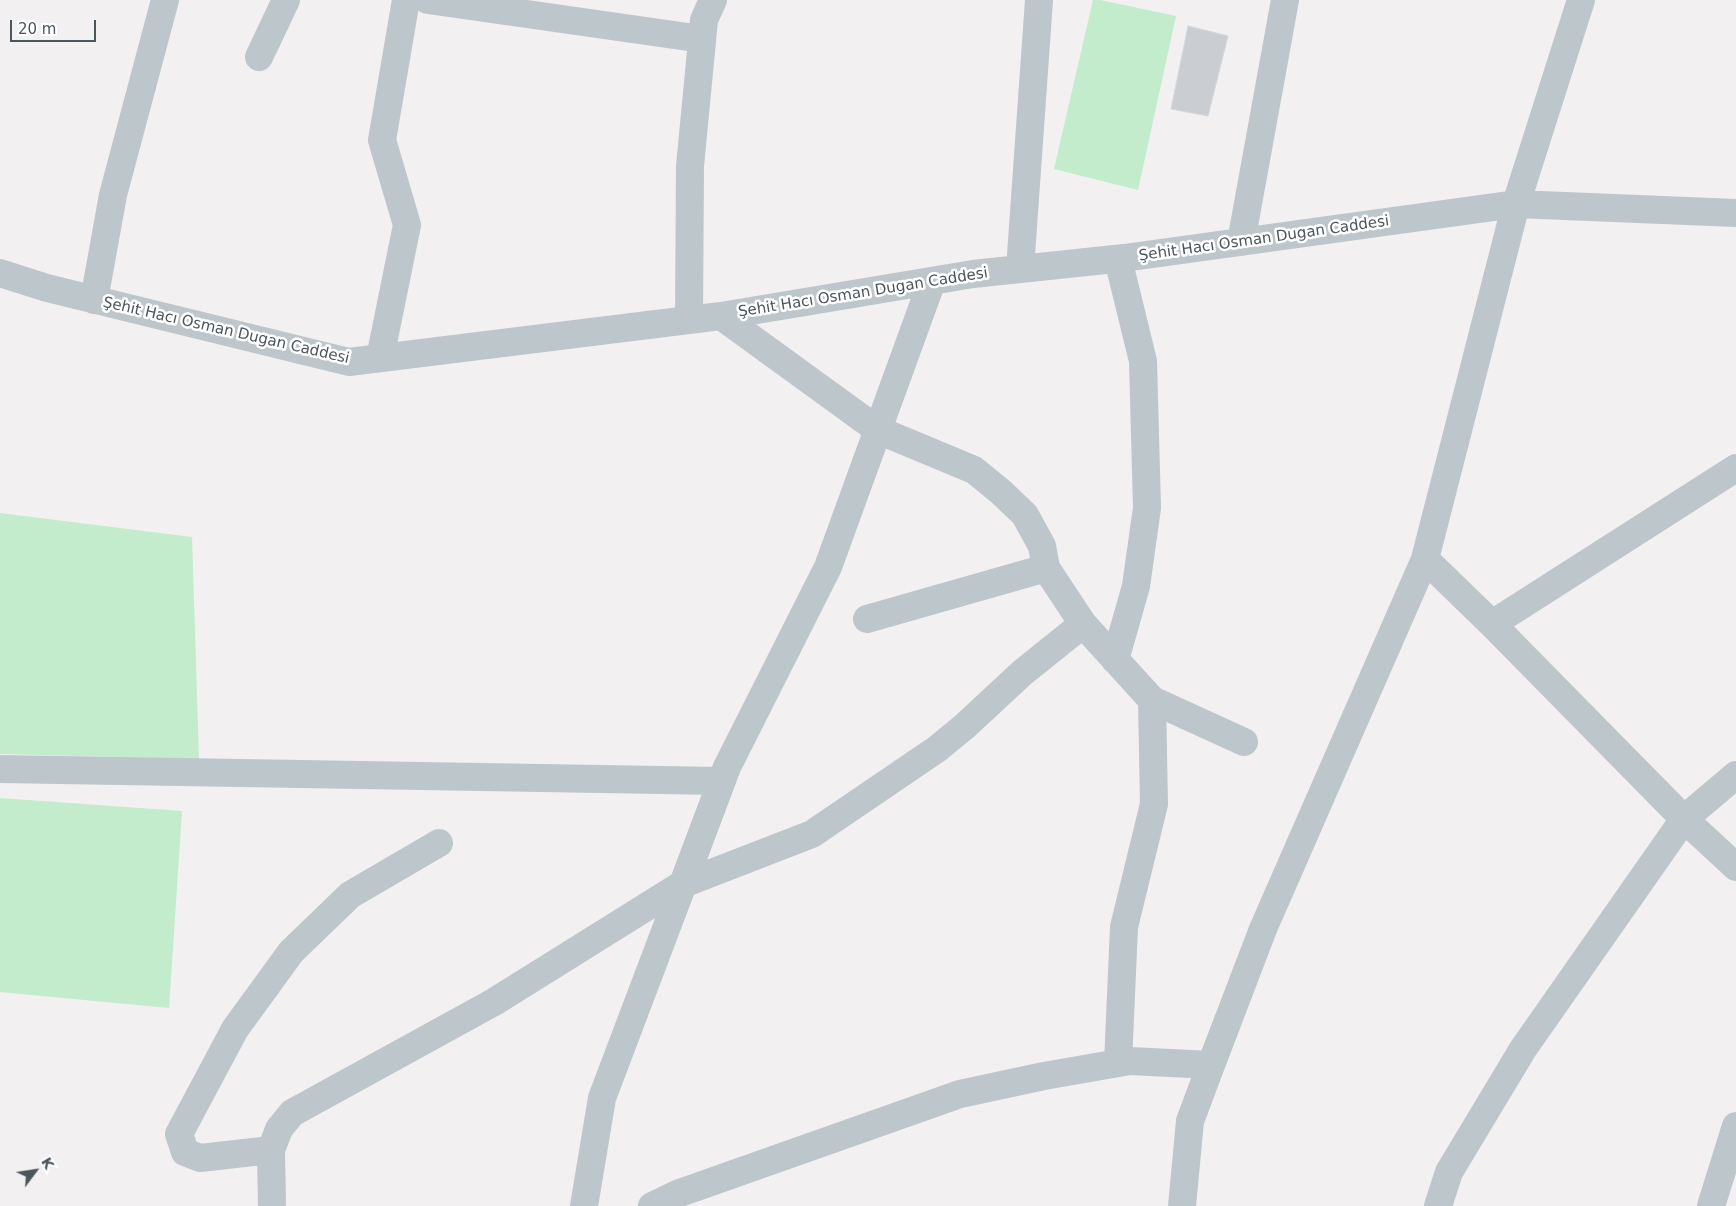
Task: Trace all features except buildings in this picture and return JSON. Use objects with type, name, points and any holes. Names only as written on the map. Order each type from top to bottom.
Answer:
[{"type":"street","points":[[94,300],[113,195],[165,0]]},
{"type":"street","points":[[259,57],[286,0]]},
{"type":"street","points":[[380,358],[408,225],[382,140],[406,0]]},
{"type":"street","points":[[428,0],[702,39]]},
{"type":"street","points":[[689,320],[690,166],[704,20],[713,0]]},
{"type":"street","points":[[1020,269],[1040,0]]},
{"type":"street","points":[[1241,242],[1285,0]]},
{"type":"street","points":[[1182,1206],[1190,1121],[1262,929],[1425,559],[1516,204],[1582,0]]},
{"type":"street","name":"Şehit Hacı Osman Dugan Caddesi","points":[[0,273],[94,300],[349,362],[721,316],[932,281],[1241,242],[1516,204],[1736,213]]},
{"type":"street","points":[[1115,660],[1136,586],[1146,508],[1143,361],[1118,258]]},
{"type":"street","points":[[584,1206],[602,1098],[721,781],[828,567],[932,281]]},
{"type":"street","points":[[721,316],[878,430],[974,470],[1025,515],[1042,546],[1046,568],[1083,624],[1152,700],[1244,742]]},
{"type":"street","points":[[1492,624],[1736,468]]},
{"type":"street","points":[[1425,559],[1684,818],[1736,867]]},
{"type":"street","points":[[867,619],[1046,568]]},
{"type":"street","points":[[272,1206],[271,1150],[279,1129],[292,1113],[494,1002],[683,884],[812,834],[937,749],[965,726],[1022,673],[1083,624]]},
{"type":"street","points":[[1118,1064],[1124,928],[1154,804],[1152,700]]},
{"type":"street","points":[[0,769],[721,781]]},
{"type":"street","points":[[1438,1206],[1449,1172],[1523,1049],[1684,818],[1736,774]]},
{"type":"street","points":[[271,1150],[200,1158],[185,1152],[180,1134],[235,1029],[291,952],[350,896],[439,843]]},
{"type":"street","points":[[652,1206],[677,1194],[960,1094],[1044,1076],[1130,1061],[1211,1065]]},
{"type":"street","points":[[1711,1206],[1736,1126]]},
{"type":"green space","points":[[1093,0],[1176,16],[1138,190],[1054,169]]},
{"type":"green space","points":[[0,513],[192,537],[199,759],[0,754]]},
{"type":"green space","points":[[0,798],[182,811],[169,1008],[0,992]]}]
